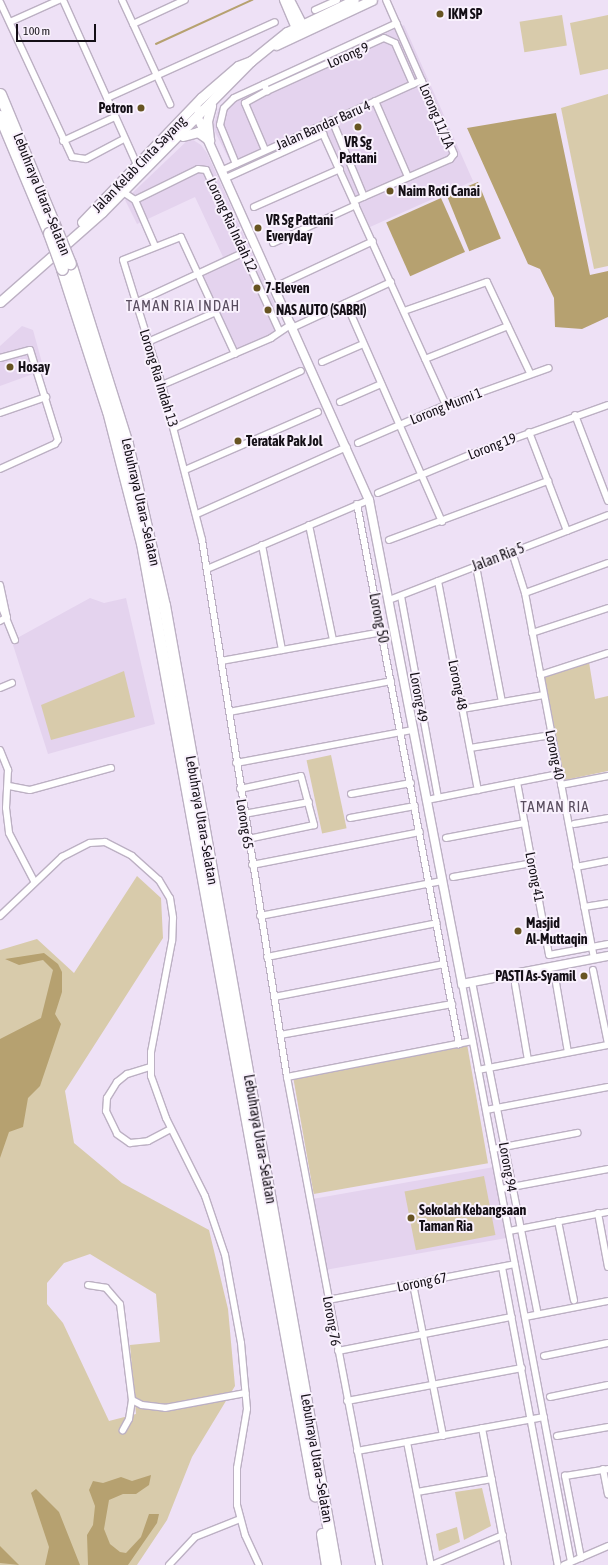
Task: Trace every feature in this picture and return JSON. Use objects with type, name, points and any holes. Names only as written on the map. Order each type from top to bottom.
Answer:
[{"type":"highway","name":"Lebuhraya Utara–Selatan","points":[[0,94],[66,266],[127,444],[164,604],[335,1565]]},
{"type":"highway","name":"Lebuhraya Utara–Selatan","points":[[0,116],[53,231]]},
{"type":"highway","name":"Lebuhraya Utara–Selatan","points":[[66,266],[118,446],[153,598],[327,1565]]},
{"type":"main road","name":"Jalan Kelab Cinta Sayang","points":[[31,274],[140,169],[174,141],[198,118],[251,61],[301,29],[354,0]]},
{"type":"main road","name":"Jalan Kelab Cinta Sayang","points":[[301,29],[372,0]]},
{"type":"main road","name":"Jalan Kelab Cinta Sayang","points":[[0,302],[124,192],[140,169],[186,114],[200,100],[238,66],[251,61]]},
{"type":"main road","points":[[209,140],[208,114],[213,102]]},
{"type":"main road","points":[[174,141],[192,131],[209,140]]},
{"type":"street","points":[[10,22],[59,0]]},
{"type":"street","points":[[63,0],[124,139],[140,169]]},
{"type":"street","points":[[122,0],[170,104]]},
{"type":"street","points":[[133,24],[185,0]]},
{"type":"street","points":[[284,0],[301,29]]},
{"type":"street","points":[[290,0],[301,29]]},
{"type":"street","points":[[315,10],[337,0]]},
{"type":"street","name":"Lorong 11/1A","points":[[273,243],[355,203],[364,197],[450,158],[454,154],[386,0]]},
{"type":"street","points":[[0,2],[62,141],[72,157],[80,160],[124,139]]},
{"type":"street","points":[[107,98],[275,22]]},
{"type":"street","points":[[236,164],[220,125],[224,108],[234,98],[397,23]]},
{"type":"street","name":"Lorong 9","points":[[265,150],[245,102],[384,38],[391,39],[413,84]]},
{"type":"street","points":[[356,42],[360,50]]},
{"type":"street","name":"Jalan Bandar Baru 4","points":[[225,174],[236,164],[265,150],[422,80]]},
{"type":"street","points":[[264,84],[267,91]]},
{"type":"street","points":[[227,88],[234,98]]},
{"type":"street","points":[[200,100],[198,118],[258,246],[369,500],[571,1562]]},
{"type":"street","points":[[375,101],[408,177]]},
{"type":"street","points":[[186,114],[198,118]]},
{"type":"street","points":[[62,141],[115,117]]},
{"type":"street","points":[[332,120],[364,197]]},
{"type":"street","name":"Jalan Bandar Baru 4","points":[[225,174],[321,134],[325,136],[340,169]]},
{"type":"street","name":"Lorong Ria Indah 12","points":[[135,200],[204,168],[245,252],[280,330]]},
{"type":"street","points":[[254,207],[340,169],[446,405]]},
{"type":"street","points":[[124,192],[135,200],[155,246]]},
{"type":"street","name":"Lorong Ria Indah 13","points":[[207,569],[197,514],[186,470],[150,342],[122,262],[155,246],[181,237],[199,273],[235,354]]},
{"type":"street","points":[[275,287],[373,241]]},
{"type":"street","points":[[136,303],[258,246]]},
{"type":"street","points":[[162,385],[271,338],[280,330],[293,326],[391,282]]},
{"type":"street","points":[[404,311],[487,282],[530,374]]},
{"type":"street","name":"Lorong Murni 1","points":[[346,303],[400,424],[446,405],[549,368]]},
{"type":"street","points":[[150,342],[216,312]]},
{"type":"street","points":[[426,359],[508,326]]},
{"type":"street","points":[[322,362],[363,344]]},
{"type":"street","points":[[0,358],[30,350],[46,397],[58,441],[0,469]]},
{"type":"street","points":[[174,428],[301,371]]},
{"type":"street","points":[[340,402],[381,384]]},
{"type":"street","points":[[0,413],[46,397]]},
{"type":"street","name":"Lorong 19","points":[[378,493],[421,473],[529,432],[575,415],[608,406]]},
{"type":"street","points":[[186,470],[318,412]]},
{"type":"street","points":[[575,415],[608,501]]},
{"type":"street","points":[[358,443],[400,424],[442,522]]},
{"type":"street","points":[[529,432],[567,531]]},
{"type":"street","points":[[197,514],[347,447]]},
{"type":"street","points":[[389,540],[442,522],[548,481]]},
{"type":"street","points":[[207,569],[369,500]]},
{"type":"street","name":"Lorong 50","points":[[357,504],[392,681],[459,1044]]},
{"type":"street","name":"Jalan Ria 5","points":[[389,600],[608,515]]},
{"type":"street","points":[[309,525],[333,640]]},
{"type":"street","points":[[262,545],[282,650]]},
{"type":"street","name":"Lorong 40","points":[[512,552],[525,593],[594,959]]},
{"type":"street","points":[[525,593],[608,563]]},
{"type":"street","points":[[476,566],[502,702]]},
{"type":"street","name":"Lorong 65","points":[[207,569],[240,789],[287,1077]]},
{"type":"street","name":"Lorong 48","points":[[438,581],[478,790]]},
{"type":"street","points":[[0,585],[7,617],[15,640]]},
{"type":"street","name":"Lorong 49","points":[[401,596],[438,798]]},
{"type":"street","points":[[0,603],[7,617]]},
{"type":"street","points":[[532,633],[608,608]]},
{"type":"street","points":[[0,622],[7,617]]},
{"type":"street","points":[[221,661],[382,632]]},
{"type":"street","points":[[540,675],[608,653]]},
{"type":"street","points":[[229,712],[392,681]]},
{"type":"street","points":[[0,688],[12,683]]},
{"type":"street","points":[[462,709],[544,695]]},
{"type":"street","points":[[236,762],[413,730]]},
{"type":"street","points":[[470,748],[545,736]]},
{"type":"street","points":[[0,750],[7,766],[9,786],[6,808],[9,833],[34,881]]},
{"type":"street","points":[[0,768],[7,766]]},
{"type":"street","points":[[9,786],[30,790],[111,768]]},
{"type":"street","points":[[427,800],[553,775]]},
{"type":"street","points":[[240,789],[301,776],[309,802],[313,827],[248,839]]},
{"type":"street","points":[[561,785],[608,776]]},
{"type":"street","name":"Lorong 41","points":[[517,782],[549,954],[591,947]]},
{"type":"street","points":[[351,794],[411,783]]},
{"type":"street","points":[[244,814],[309,802]]},
{"type":"street","points":[[350,818],[415,806]]},
{"type":"street","points":[[574,824],[608,818]]},
{"type":"street","points":[[446,838],[525,823]]},
{"type":"street","points":[[252,865],[420,832]]},
{"type":"street","points":[[0,916],[34,881],[76,848],[105,842],[142,863],[166,890],[173,910],[172,941],[150,1067],[157,1097],[205,1196],[225,1255],[246,1393],[248,1419],[236,1477],[240,1519],[259,1565]]},
{"type":"street","points":[[576,867],[608,861]]},
{"type":"street","points":[[453,877],[532,863]]},
{"type":"street","points":[[260,916],[441,881]]},
{"type":"street","points":[[584,907],[608,903]]},
{"type":"street","points":[[267,957],[437,924]]},
{"type":"street","points":[[591,947],[608,944]]},
{"type":"street","points":[[462,984],[608,956]]},
{"type":"street","points":[[274,997],[444,964]]},
{"type":"street","points":[[478,1070],[608,1044],[593,970]]},
{"type":"street","points":[[555,977],[568,1052]]},
{"type":"street","name":"Lorong 94","points":[[472,982],[490,1068],[519,1229],[538,1314]]},
{"type":"street","points":[[514,984],[528,1060]]},
{"type":"street","points":[[280,1035],[452,1004]]},
{"type":"street","points":[[287,1077],[473,1041]]},
{"type":"street","points":[[150,1067],[127,1074],[117,1082],[107,1098],[106,1111],[117,1134],[130,1143],[148,1141],[171,1128]]},
{"type":"street","name":"Lorong 76","points":[[287,1077],[379,1565]]},
{"type":"street","points":[[486,1110],[608,1087]]},
{"type":"street","points":[[493,1149],[577,1134]]},
{"type":"street","points":[[501,1189],[608,1169]]},
{"type":"street","points":[[508,1231],[608,1212]]},
{"type":"street","points":[[598,1214],[608,1267]]},
{"type":"street","points":[[558,1221],[574,1300]]},
{"type":"street","name":"Lorong 67","points":[[328,1300],[515,1264]]},
{"type":"street","points":[[502,1267],[558,1565]]},
{"type":"street","points":[[414,1284],[422,1334],[443,1436]]},
{"type":"street","points":[[88,1285],[106,1288],[120,1304],[132,1400],[129,1419],[122,1430]]},
{"type":"street","points":[[525,1317],[608,1301]]},
{"type":"street","points":[[338,1351],[512,1317]]},
{"type":"street","points":[[544,1356],[608,1343]]},
{"type":"street","points":[[347,1401],[522,1368]]},
{"type":"street","points":[[550,1397],[608,1385]]},
{"type":"street","points":[[132,1400],[142,1405],[165,1408],[246,1393]]},
{"type":"street","points":[[357,1451],[544,1417]]},
{"type":"street","points":[[557,1436],[608,1427]]},
{"type":"street","points":[[482,1428],[508,1565]]},
{"type":"street","points":[[407,1442],[432,1565],[503,1535]]},
{"type":"street","points":[[581,1558],[565,1476],[606,1469],[608,1495]]},
{"type":"street","points":[[417,1492],[492,1479]]},
{"type":"street","points":[[169,1565],[195,1537],[240,1519]]},
{"type":"street","points":[[564,1565],[608,1546]]},
{"type":"shaded area","points":[[562,15],[567,46],[524,52],[520,22]]},
{"type":"shaded area","points":[[608,15],[608,69],[580,75],[570,23]]},
{"type":"shaded area","points":[[404,25],[473,181],[370,227],[325,128],[234,169],[213,128],[218,109]]},
{"type":"shaded area","points":[[608,94],[608,266],[594,269],[561,108]]},
{"type":"shaded area","points":[[556,113],[590,275],[608,271],[608,317],[582,329],[555,327],[554,298],[540,269],[528,264],[467,128]]},
{"type":"shaded area","name":"TAMAN RIA INDAH","points":[[190,138],[201,145],[207,153],[278,312],[280,322],[270,337],[232,353],[194,271],[223,257],[195,197],[137,224],[125,200]]},
{"type":"shaded area","points":[[478,182],[501,239],[469,251],[446,195]]},
{"type":"shaded area","points":[[441,198],[465,252],[410,276],[386,222]]},
{"type":"shaded area","points":[[22,326],[33,330],[44,370],[0,386],[0,346]]},
{"type":"shaded area","points":[[90,598],[104,603],[126,598],[155,724],[48,754],[13,645],[19,641],[19,637]]},
{"type":"shaded area","points":[[589,662],[595,699],[608,696],[608,771],[565,780],[544,675]]},
{"type":"shaded area","points":[[124,671],[135,717],[51,740],[41,705]]},
{"type":"shaded area","points":[[331,755],[347,828],[322,834],[307,760]]},
{"type":"shaded area","points":[[137,876],[161,898],[163,938],[65,1091],[74,1143],[122,1183],[209,1230],[228,1309],[235,1386],[192,1457],[167,1520],[137,1565],[0,1565],[0,950],[37,939],[74,973]],"holes":[[[90,1254],[156,1294],[160,1342],[130,1345],[136,1414],[109,1421],[63,1323],[47,1304],[47,1283],[64,1263]]]},
{"type":"shaded area","points":[[44,953],[58,964],[62,972],[62,992],[55,1014],[61,1024],[40,1086],[28,1098],[23,1127],[9,1132],[0,1158],[0,1039],[41,1018],[53,970],[43,960],[19,965],[5,959]]},
{"type":"shaded area","points":[[467,1044],[488,1163],[314,1194],[293,1075]]},
{"type":"shaded area","name":"Sekolah Kebangsaan Taman Ria","points":[[494,1167],[507,1238],[326,1270],[314,1199]]},
{"type":"shaded area","points":[[484,1176],[495,1235],[416,1250],[404,1191]]},
{"type":"shaded area","points":[[151,1475],[149,1485],[136,1494],[123,1494],[109,1500],[104,1529],[110,1544],[120,1552],[126,1553],[141,1537],[149,1514],[159,1514],[157,1523],[128,1565],[88,1565],[87,1535],[93,1525],[95,1506],[89,1490],[93,1481],[103,1483],[121,1477],[132,1481]]},
{"type":"shaded area","points":[[482,1488],[491,1526],[464,1540],[455,1492]]},
{"type":"shaded area","points":[[36,1489],[59,1512],[80,1565],[45,1565],[49,1547],[31,1493]]},
{"type":"shaded area","points":[[457,1527],[460,1542],[439,1551],[436,1534]]},
{"type":"shaded area","points":[[0,1546],[19,1565],[0,1563]]},
{"type":"waterway","points":[[156,44],[252,0]]},
{"type":"place","name":"IKM SP","points":[[440,14]]},
{"type":"place","name":"Petron","points":[[141,108]]},
{"type":"place","name":"VR Sg Pattani","points":[[358,127]]},
{"type":"place","name":"Naim Roti Canai","points":[[390,191]]},
{"type":"place","name":"VR Sg Pattani Everyday","points":[[258,228]]},
{"type":"place","name":"7-Eleven","points":[[257,288]]},
{"type":"place","name":"NAS AUTO (SABRI)","points":[[268,310]]},
{"type":"place","name":"Hosay","points":[[10,367]]},
{"type":"place","name":"Teratak Pak Jol","points":[[238,441]]},
{"type":"place","name":"Masjid Al-Muttaqin","points":[[518,931]]},
{"type":"place","name":"PASTI As-Syamil","points":[[584,976]]},
{"type":"place","name":"Sekolah Kebangsaan Taman Ria","points":[[411,1218]]},
{"type":"district","name":"TAMAN RIA INDAH","points":[[183,306]]},
{"type":"district","name":"TAMAN RIA","points":[[555,807]]}]
